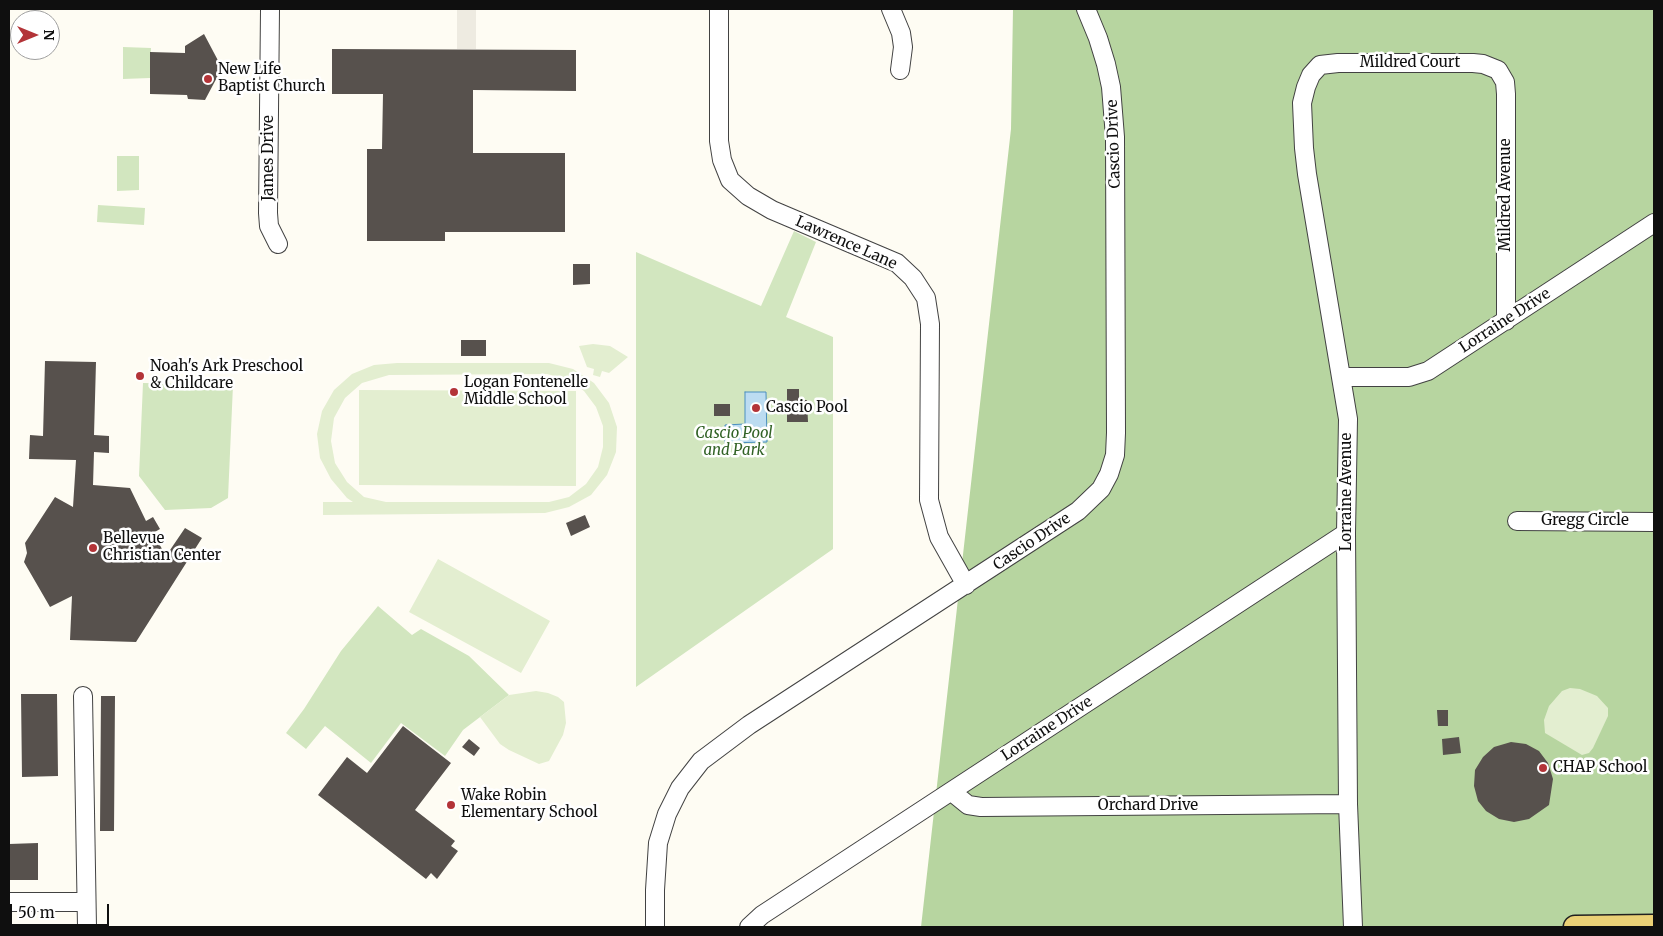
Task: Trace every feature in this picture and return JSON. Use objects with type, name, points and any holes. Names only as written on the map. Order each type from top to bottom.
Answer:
[{"type":"main road","points":[[1575,927],[1654,926]]},
{"type":"street","name":"James Drive","points":[[270,9],[268,213],[269,226],[278,244]]},
{"type":"street","name":"Lawrence Lane","points":[[719,9],[719,141],[722,160],[730,180],[748,196],[772,210],[897,263],[913,278],[926,298],[930,324],[929,500],[939,537],[966,585]]},
{"type":"street","points":[[892,9],[901,33],[903,47],[900,70]]},
{"type":"street","name":"Cascio Drive","points":[[655,927],[658,843],[667,814],[680,788],[702,761],[750,725],[1084,506],[1101,489],[1110,474],[1115,455],[1114,119],[1111,87],[1106,64],[1086,9]]},
{"type":"street","name":"Mildred Court","points":[[1320,66],[1338,63],[1473,63],[1483,64],[1498,70]]},
{"type":"street","name":"Lorraine Avenue","points":[[1320,66],[1311,75],[1302,103],[1304,148],[1329,312],[1342,376],[1348,419],[1346,533],[1348,804],[1353,927]]},
{"type":"street","name":"Mildred Avenue","points":[[1498,70],[1505,82],[1506,94],[1506,321]]},
{"type":"street","name":"Lorraine Drive","points":[[1342,376],[1409,376],[1428,371],[1654,223]]},
{"type":"street","name":"Gregg Circle","points":[[1517,521],[1654,522]]},
{"type":"street","name":"Lorraine Drive","points":[[749,927],[762,915],[1346,533]]},
{"type":"street","points":[[83,696],[86,927]]},
{"type":"street","name":"Orchard Drive","points":[[952,792],[968,805],[981,807],[1348,804]]},
{"type":"street","points":[[9,902],[86,902]]},
{"type":"green space","points":[[1013,9],[1654,9],[1654,927],[921,927],[1011,129]]},
{"type":"green space","points":[[123,47],[151,48],[150,78],[123,79]]},
{"type":"green space","points":[[117,156],[139,156],[139,190],[117,191]]},
{"type":"green space","points":[[98,205],[145,208],[144,225],[97,222]]},
{"type":"green space","name":"Cascio Pool and Park","points":[[794,231],[816,242],[786,317],[833,337],[833,549],[636,687],[636,252],[761,306]]},
{"type":"green space","points":[[593,344],[610,346],[628,357],[609,373],[602,371],[600,377],[593,375],[594,369],[587,367],[579,346]]},
{"type":"green space","points":[[397,363],[549,363],[573,369],[594,383],[609,403],[617,427],[616,452],[607,475],[591,495],[569,507],[545,513],[323,515],[323,502],[353,502],[347,498],[331,479],[320,458],[317,434],[322,411],[334,390],[352,374],[374,365]],"holes":[[[547,374],[567,379],[584,391],[596,407],[603,426],[603,447],[598,467],[586,484],[569,497],[549,502],[386,502],[364,497],[347,482],[335,463],[331,441],[334,418],[345,398],[362,383],[389,375]]]},
{"type":"green space","points":[[143,383],[233,385],[228,498],[211,508],[165,510],[139,476]]},
{"type":"green space","points":[[359,390],[576,391],[576,486],[359,485]]},
{"type":"green space","points":[[438,559],[550,621],[521,673],[409,612]]},
{"type":"green space","points":[[378,606],[412,635],[421,629],[469,656],[509,695],[463,730],[445,756],[401,723],[371,763],[325,726],[306,749],[286,733],[304,709],[341,651]]},
{"type":"green space","points":[[1570,688],[1580,689],[1597,696],[1608,708],[1608,716],[1593,748],[1589,753],[1582,755],[1545,733],[1544,720],[1549,706],[1562,691]]},
{"type":"green space","points":[[536,691],[548,693],[564,702],[566,723],[563,735],[549,761],[539,764],[500,744],[480,717],[509,695]]},
{"type":"shaded area","points":[[457,9],[476,9],[476,49],[457,49]]},
{"type":"water","name":"Cascio Pool","points":[[745,392],[766,392],[767,442],[725,443],[725,425],[745,424]]},
{"type":"building","points":[[204,34],[222,68],[205,100],[188,99],[187,95],[150,94],[150,52],[185,53],[185,46]]},
{"type":"building","points":[[332,49],[576,50],[576,91],[473,90],[473,153],[565,153],[565,232],[445,232],[445,241],[367,241],[367,149],[382,149],[383,94],[332,94]]},
{"type":"building","points":[[573,264],[590,264],[590,284],[573,285]]},
{"type":"building","points":[[461,340],[486,340],[486,356],[461,356]]},
{"type":"building","name":"Bellevue Christian Center","points":[[45,361],[96,362],[94,435],[109,436],[109,453],[94,452],[93,485],[130,488],[146,521],[153,517],[160,529],[153,533],[166,556],[185,528],[202,538],[136,642],[70,640],[72,596],[50,607],[24,562],[27,553],[25,543],[55,497],[73,507],[76,460],[29,459],[30,435],[43,436]]},
{"type":"building","points":[[787,389],[799,389],[799,400],[807,400],[808,422],[787,422]]},
{"type":"building","points":[[714,404],[730,404],[730,416],[714,416]]},
{"type":"building","points":[[585,515],[590,527],[571,536],[566,523]]},
{"type":"building","points":[[21,694],[57,694],[58,776],[22,777]]},
{"type":"building","points":[[101,696],[115,696],[114,831],[100,831]]},
{"type":"building","points":[[1437,710],[1448,710],[1448,726],[1438,726]]},
{"type":"building","points":[[403,726],[451,763],[415,810],[455,841],[451,846],[458,851],[437,879],[431,873],[426,879],[318,795],[347,757],[367,773]]},
{"type":"building","points":[[1459,737],[1461,753],[1443,755],[1442,739]]},
{"type":"building","points":[[469,739],[480,748],[474,756],[462,747]]},
{"type":"building","name":"CHAP School","points":[[1511,742],[1526,744],[1539,751],[1548,763],[1553,779],[1549,805],[1529,819],[1514,822],[1499,819],[1486,811],[1478,801],[1474,786],[1475,770],[1483,757],[1494,747]]},
{"type":"building","points":[[38,843],[38,880],[9,880],[9,844]]},
{"type":"place","name":"New Life Baptist Church","points":[[208,79]]},
{"type":"place","name":"Noah's Ark Preschool & Childcare","points":[[140,376]]},
{"type":"place","name":"Logan Fontenelle Middle School","points":[[454,392]]},
{"type":"place","name":"Cascio Pool","points":[[756,408]]},
{"type":"place","name":"Bellevue Christian Center","points":[[93,548]]},
{"type":"place","name":"CHAP School","points":[[1543,768]]},
{"type":"place","name":"Wake Robin Elementary School","points":[[451,805]]}]
